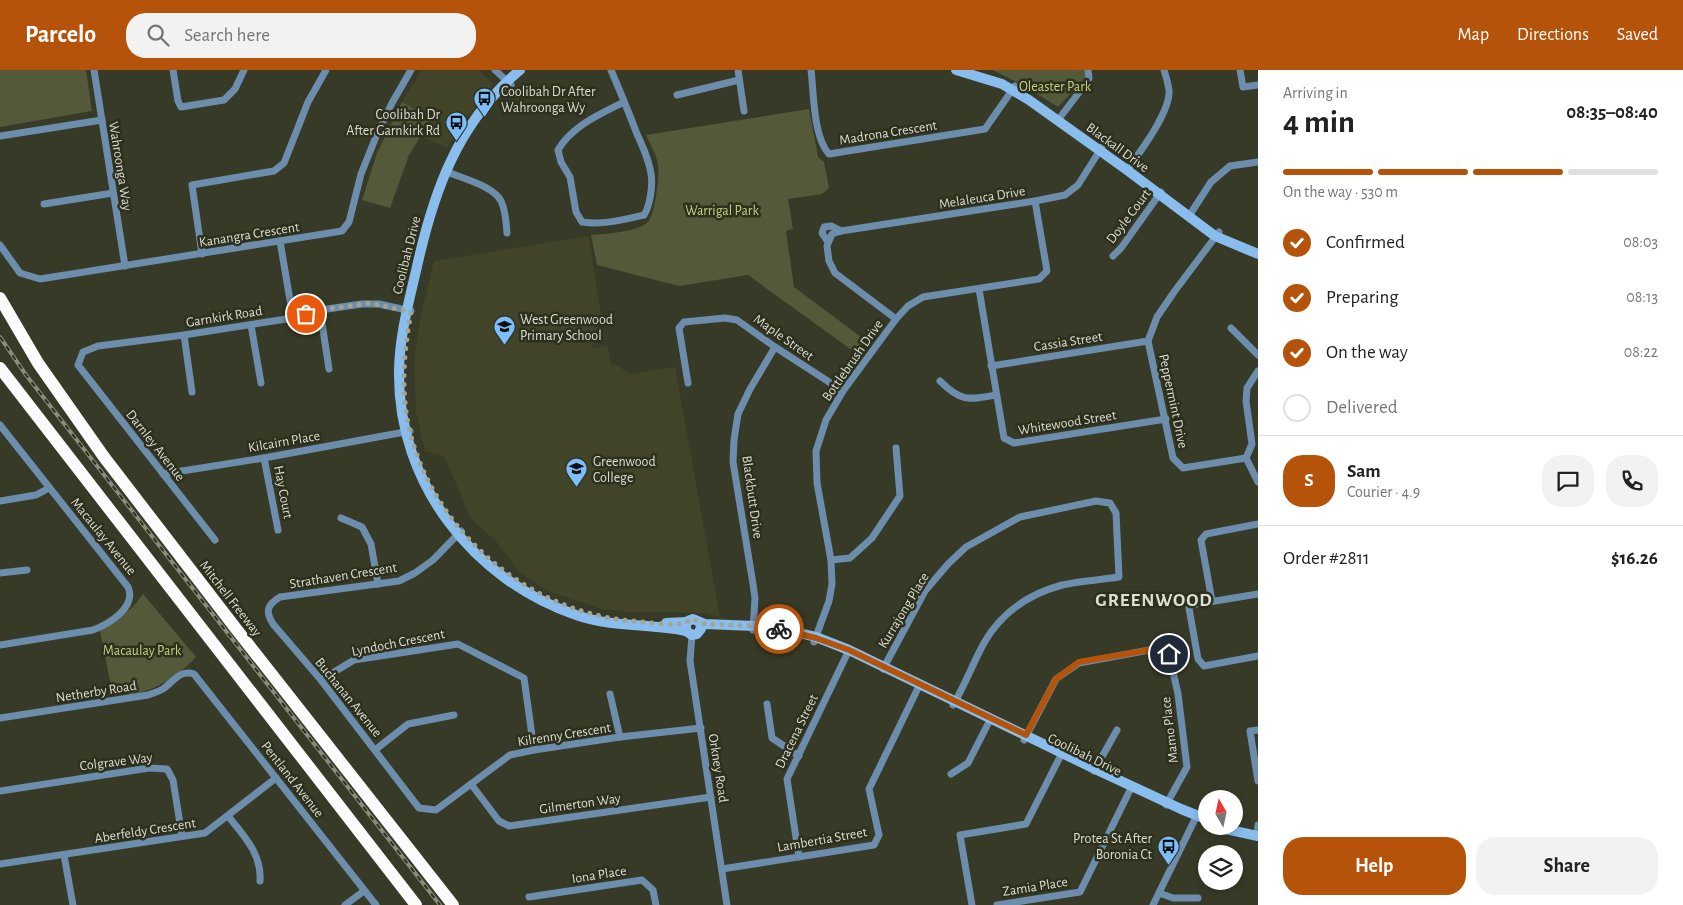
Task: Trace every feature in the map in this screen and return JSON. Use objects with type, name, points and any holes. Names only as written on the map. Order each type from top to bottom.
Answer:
[{"type":"highway","name":"Mitchell Freeway","points":[[0,298],[38,363],[104,457],[453,905]]},
{"type":"highway","points":[[0,368],[416,905]]},
{"type":"main road","name":"Coolibah Drive","points":[[520,70],[473,130],[448,172],[409,311],[404,368],[407,431],[427,479],[459,533],[502,570],[530,588],[566,606],[616,620],[693,628],[782,629],[815,640],[919,686],[1131,789],[1198,818]]},
{"type":"main road","name":"Coolibah Drive","points":[[509,83],[528,70]]},
{"type":"main road","name":"Blackall Drive","points":[[956,70],[1014,88]]},
{"type":"main road","name":"Blackall Drive","points":[[976,70],[1014,88],[1060,118],[1217,234],[1258,254]]},
{"type":"main road","name":"Blackall Drive","points":[[1217,234],[1258,249]]},
{"type":"main road","points":[[1243,829],[1258,832]]},
{"type":"main road","points":[[1243,830],[1258,832]]},
{"type":"street","name":"Wahroonga Way","points":[[94,70],[125,266]]},
{"type":"street","points":[[173,70],[178,101],[181,107],[224,100],[235,90],[244,70]]},
{"type":"street","points":[[202,254],[192,185],[274,171],[284,163],[308,102],[326,70]]},
{"type":"street","name":"Kanangra Crescent","points":[[0,245],[20,273],[40,279],[342,231],[349,222],[361,174],[377,134],[411,70]]},
{"type":"street","points":[[496,70],[509,83]]},
{"type":"street","points":[[611,70],[647,158],[652,176],[649,207],[644,215],[619,221],[593,224],[582,222],[576,212],[570,177],[561,162],[558,150],[564,141],[592,118],[624,102]]},
{"type":"street","points":[[738,70],[744,111]]},
{"type":"street","name":"Madrona Crescent","points":[[811,70],[816,119],[824,148],[830,154],[986,128],[1014,88]]},
{"type":"street","points":[[1060,118],[1089,78],[1088,70]]},
{"type":"street","points":[[1128,168],[1158,123],[1166,107],[1169,91],[1164,70]]},
{"type":"street","points":[[1240,70],[1243,87],[1258,85]]},
{"type":"street","points":[[677,95],[739,80]]},
{"type":"street","points":[[0,136],[102,120]]},
{"type":"street","name":"Melaleuca Drive","points":[[896,319],[835,273],[830,261],[828,242],[822,233],[824,227],[831,226],[841,231],[1064,195],[1078,185],[1101,149]]},
{"type":"street","points":[[1191,214],[1211,182],[1230,166],[1258,162]]},
{"type":"street","points":[[448,172],[490,190],[498,197],[503,207],[507,233]]},
{"type":"street","points":[[44,204],[113,193]]},
{"type":"street","name":"Doyle Court","points":[[1113,256],[1121,248],[1161,193]]},
{"type":"street","name":"Bottlebrush Drive","points":[[815,640],[832,591],[831,560],[817,483],[816,451],[826,420],[843,391],[896,319],[908,306],[923,297],[1039,279],[1046,271],[1035,201]]},
{"type":"street","points":[[828,242],[832,234],[841,231]]},
{"type":"street","name":"Peppermint Drive","points":[[1217,234],[1157,317],[1148,341],[1173,458],[1183,468],[1246,458]]},
{"type":"street","points":[[280,241],[292,318]]},
{"type":"street","name":"Whitewood Street","points":[[979,289],[1004,438],[1014,443],[1166,419]]},
{"type":"street","name":"Garnkirk Road","points":[[78,365],[83,352],[98,346],[251,325],[292,318],[320,310],[370,303],[409,311]]},
{"type":"street","points":[[320,310],[329,369]]},
{"type":"street","name":"Maple Street","points":[[688,383],[679,328],[684,322],[725,318],[738,320],[775,347],[843,391]]},
{"type":"street","points":[[251,325],[261,383]]},
{"type":"street","points":[[1231,328],[1258,355]]},
{"type":"street","points":[[184,335],[192,392]]},
{"type":"street","name":"Cassia Street","points":[[991,366],[1148,341]]},
{"type":"street","name":"Blackbutt Drive","points":[[754,628],[754,584],[733,462],[734,440],[738,414],[750,389],[775,347]]},
{"type":"street","name":"Darnley Avenue","points":[[78,365],[215,540]]},
{"type":"street","points":[[1258,371],[1247,388],[1246,401],[1252,444],[1246,458],[1258,482]]},
{"type":"street","points":[[940,381],[952,393],[969,399],[996,396]]},
{"type":"street","name":"Macaulay Avenue","points":[[0,425],[128,587],[131,595],[130,602],[126,608],[94,630],[0,645]]},
{"type":"street","name":"Kilcairn Place","points":[[163,474],[264,458],[407,431]]},
{"type":"street","points":[[831,560],[850,558],[872,538],[900,496],[896,448]]},
{"type":"street","name":"Hay Court","points":[[264,458],[278,530]]},
{"type":"street","points":[[0,501],[36,495],[49,488]]},
{"type":"street","name":"Kurrajong Place","points":[[882,669],[925,591],[948,564],[966,547],[1020,517],[1096,501],[1110,503],[1116,513],[1119,577],[1062,585],[1031,597],[1010,610],[984,643],[954,703]]},
{"type":"street","points":[[341,518],[362,527],[371,544],[378,584]]},
{"type":"street","points":[[1212,601],[1202,540],[1206,534],[1258,524]]},
{"type":"street","name":"Strathaven Crescent","points":[[271,602],[280,597],[400,581],[433,560],[459,533]]},
{"type":"street","points":[[0,573],[27,570]]},
{"type":"street","points":[[1258,594],[1191,605],[1189,608],[1198,659],[1204,666],[1258,656]]},
{"type":"street","name":"Buchanan Avenue","points":[[271,602],[268,608],[268,616],[273,624],[321,680],[418,808]]},
{"type":"street","name":"Orkney Road","points":[[693,628],[690,661],[728,905]]},
{"type":"street","name":"Lyndoch Crescent","points":[[321,680],[354,660],[458,644],[524,678],[534,750]]},
{"type":"street","name":"Mamo Place","points":[[1025,738],[1056,679],[1079,662],[1155,649],[1169,654],[1178,694],[1187,767],[1166,805]]},
{"type":"street","name":"Dracena Street","points":[[799,857],[787,779],[848,653]]},
{"type":"street","name":"Netherby Road","points":[[0,718],[148,695],[162,689],[182,674],[189,672]]},
{"type":"street","name":"Pentland Avenue","points":[[189,672],[198,677],[376,905]]},
{"type":"street","name":"Lambertia Street","points":[[722,869],[874,845],[879,835],[869,789],[919,686]]},
{"type":"street","points":[[610,694],[620,737]]},
{"type":"street","points":[[767,704],[772,738],[799,756]]},
{"type":"street","points":[[375,750],[408,724],[454,715]]},
{"type":"street","points":[[951,774],[968,763],[990,720]]},
{"type":"street","name":"Kilrenny Crescent","points":[[418,808],[436,810],[510,755],[620,737],[701,728]]},
{"type":"street","points":[[1094,771],[1116,730]]},
{"type":"street","points":[[1258,730],[1250,731],[1258,781]]},
{"type":"street","points":[[972,905],[960,835],[1026,824],[1061,755]]},
{"type":"street","name":"Colgrave Way","points":[[0,791],[149,768],[166,768],[173,780],[182,836]]},
{"type":"street","name":"Aberfeldy Crescent","points":[[0,864],[205,833],[276,778]]},
{"type":"street","name":"Gilmerton Way","points":[[471,784],[499,821],[509,826],[711,797]]},
{"type":"street","name":"Zamia Place","points":[[997,905],[1080,892],[1131,789]]},
{"type":"street","points":[[228,816],[256,854],[260,868],[260,881]]},
{"type":"street","points":[[1152,905],[1198,820]]},
{"type":"street","points":[[64,855],[73,905]]},
{"type":"street","name":"Iona Place","points":[[529,898],[642,880],[653,890],[656,905]]},
{"type":"street","points":[[345,905],[364,891]]},
{"type":"street","points":[[1158,892],[1173,898],[1198,898]]},
{"type":"shaded area","points":[[422,70],[479,70],[493,84],[460,126],[447,148],[421,136],[430,119],[402,102]]},
{"type":"shaded area","name":"Greenwood College","points":[[589,236],[601,316],[592,348],[607,346],[612,365],[616,365],[630,374],[675,367],[720,617],[704,613],[629,612],[601,609],[548,591],[521,574],[495,540],[471,519],[444,456],[425,451],[416,413],[414,361],[421,314],[434,261]]},
{"type":"green space","points":[[0,70],[86,70],[92,111],[0,127]]},
{"type":"green space","name":"Oleaster Park","points":[[992,70],[1086,70],[1087,76],[1058,107],[1023,85]]},
{"type":"green space","points":[[402,102],[431,119],[409,155],[390,208],[362,200],[377,153]]},
{"type":"green space","name":"Warrigal Park","points":[[809,109],[818,157],[824,162],[829,188],[822,194],[788,199],[793,229],[786,231],[794,287],[869,343],[860,356],[748,275],[679,286],[597,265],[591,235],[635,229],[647,223],[650,219],[658,185],[658,164],[646,135]]},
{"type":"green space","name":"Macaulay Park","points":[[143,594],[196,657],[175,676],[149,690],[131,694],[112,691],[100,631],[133,607]]},
{"type":"railway","points":[[0,337],[26,375],[440,905]]},
{"type":"way so far","points":[[306,314],[320,310],[370,303],[411,312],[404,358],[404,384],[410,431],[420,462],[434,492],[461,531],[502,570],[530,588],[566,606],[616,620],[673,623],[687,622],[693,619],[706,624],[779,629]]},
{"type":"place","name":"Coolibah Dr After Wahroonga Wy","points":[[485,118]]},
{"type":"place","name":"Coolibah Dr After Garnkirk Rd","points":[[456,141]]},
{"type":"place","name":"West Greenwood Primary School","points":[[504,346]]},
{"type":"place","name":"Greenwood College","points":[[577,488]]},
{"type":"place","name":"Protea St After Boronia Ct","points":[[1168,865]]},
{"type":"district","name":"GREENWOOD","points":[[1154,599]]},
{"type":"route","points":[[779,629],[816,638],[849,650],[1026,735],[1056,679],[1079,662],[1155,649],[1169,654]]}]
